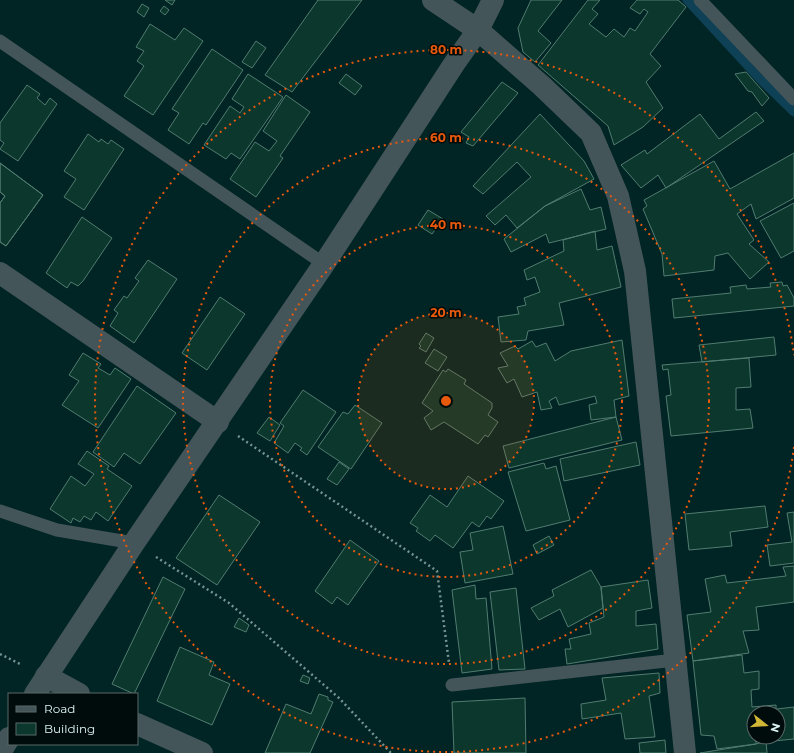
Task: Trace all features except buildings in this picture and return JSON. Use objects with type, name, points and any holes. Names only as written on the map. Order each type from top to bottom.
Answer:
[{"type":"street","points":[[433,0],[478,30],[542,86],[591,133],[618,196],[636,271],[685,753]]},
{"type":"street","points":[[75,693],[41,685],[134,543],[218,422],[324,264],[454,64],[478,30],[493,0]]},
{"type":"street","points":[[0,274],[218,422]]},
{"type":"street","points":[[138,724],[202,753]]},
{"type":"street","points":[[0,753],[8,740]]},
{"type":"lane","points":[[700,0],[794,98]]},
{"type":"lane","points":[[0,41],[324,264]]},
{"type":"lane","points":[[0,511],[57,530],[134,543]]},
{"type":"lane","points":[[452,685],[675,660]]},
{"type":"path","points":[[218,422],[436,570],[452,685]]},
{"type":"path","points":[[134,543],[229,603],[339,698],[391,753]]},
{"type":"waterway","points":[[687,0],[759,78],[794,112]]}]
